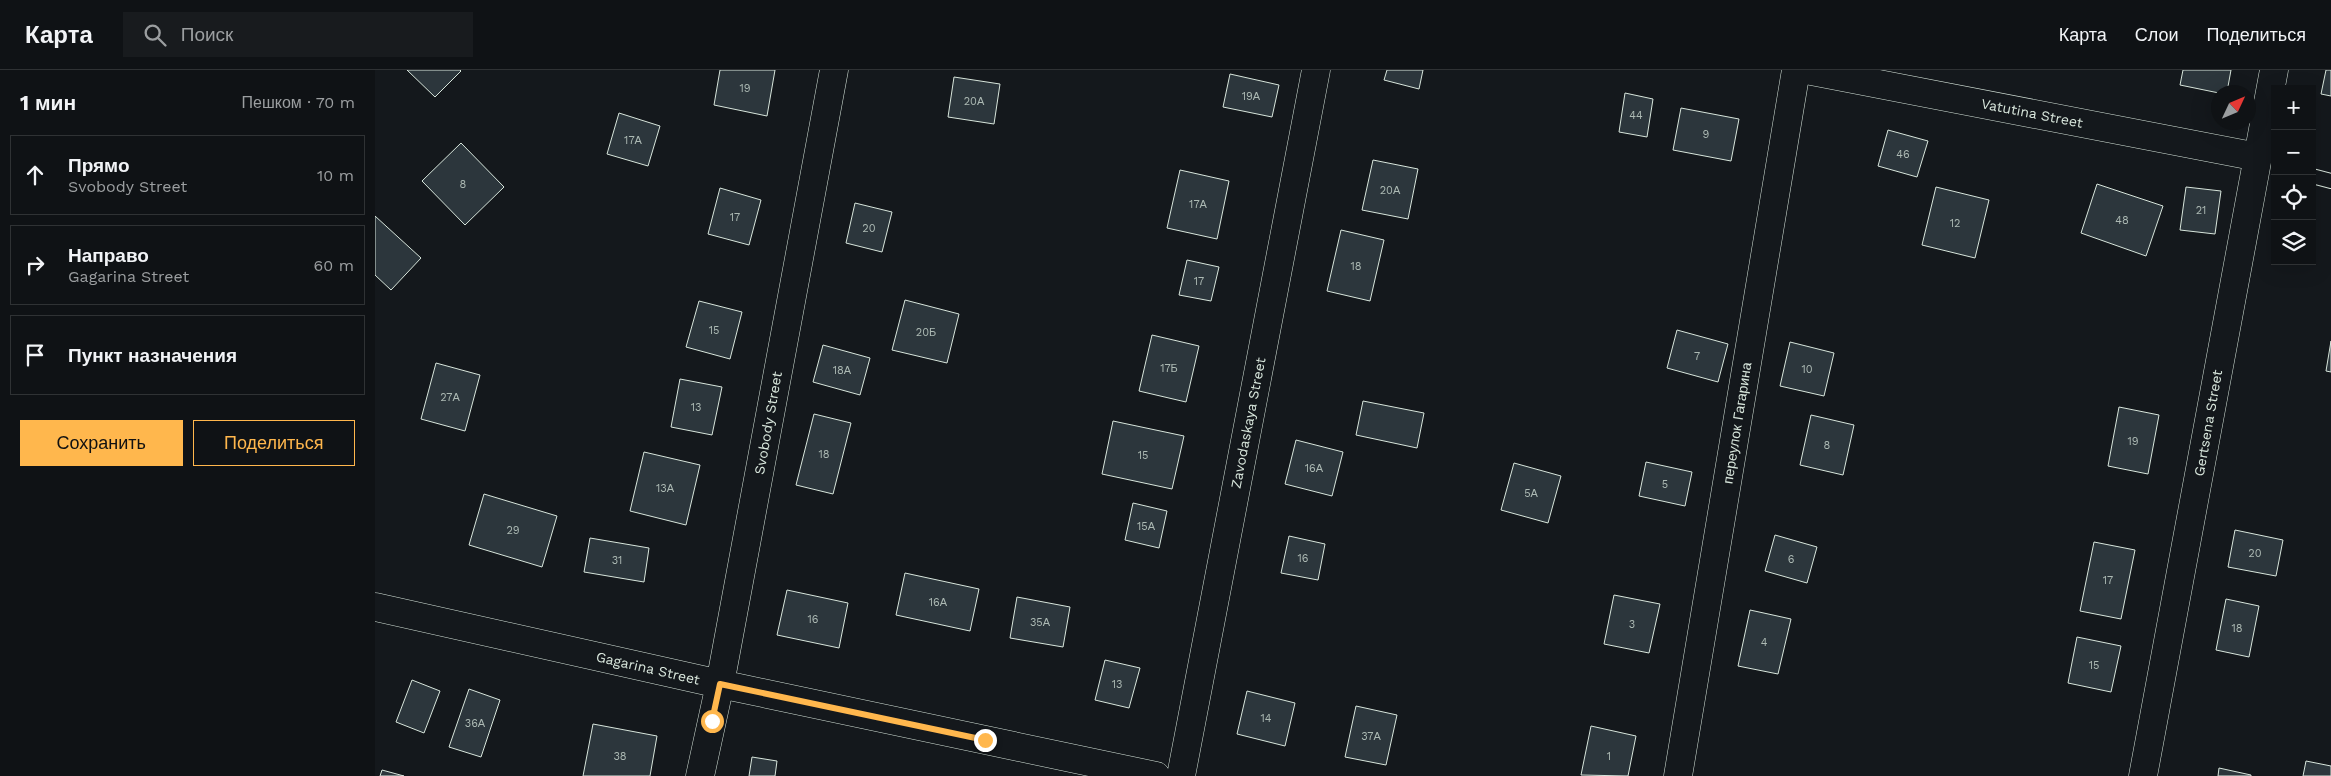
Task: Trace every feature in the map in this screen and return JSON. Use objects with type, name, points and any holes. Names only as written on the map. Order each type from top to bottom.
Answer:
[{"type":"street","name":"Svobody Street","points":[[700,776],[720,684],[834,70]]},
{"type":"street","name":"Zavodaskaya Street","points":[[1181,776],[1316,70]]},
{"type":"street","name":"переулок Гагарина","points":[[1678,776],[1796,70]]},
{"type":"street","name":"Vatutina Street","points":[[1806,70],[2266,160]]},
{"type":"street","name":"Gertsena Street","points":[[2143,776],[2266,160],[2274,70]]},
{"type":"street","name":"Gagarina Street","points":[[375,608],[720,684],[1156,776]]},
{"type":"lane","points":[[2316,177],[2331,182]]},
{"type":"building","points":[[407,70],[460,70],[461,71],[435,97]]},
{"type":"building","points":[[720,70],[775,70],[767,116],[714,105]]},
{"type":"building","points":[[1387,70],[1423,70],[1419,89],[1384,80]]},
{"type":"building","points":[[2183,70],[2231,70],[2228,85],[2211,85],[2211,91],[2180,85]]},
{"type":"building","points":[[2326,70],[2331,70],[2331,96],[2321,94]]},
{"type":"building","points":[[1230,74],[1279,85],[1272,117],[1223,107]]},
{"type":"building","points":[[954,77],[1000,84],[994,124],[948,117]]},
{"type":"building","points":[[1625,93],[1653,99],[1647,137],[1619,132]]},
{"type":"building","points":[[1681,108],[1739,119],[1731,161],[1673,150]]},
{"type":"building","points":[[619,113],[660,126],[648,166],[607,154]]},
{"type":"building","points":[[1888,130],[1928,141],[1917,177],[1878,166]]},
{"type":"building","points":[[461,143],[504,187],[465,225],[422,181]]},
{"type":"building","points":[[1373,160],[1418,169],[1408,219],[1362,210]]},
{"type":"building","points":[[1180,170],[1229,181],[1217,239],[1167,228]]},
{"type":"building","points":[[2097,184],[2163,206],[2146,256],[2081,233]]},
{"type":"building","points":[[1936,187],[1989,200],[1975,258],[1922,245]]},
{"type":"building","points":[[2186,187],[2221,191],[2215,234],[2180,230]]},
{"type":"building","points":[[720,188],[761,200],[749,245],[708,234]]},
{"type":"building","points":[[855,203],[892,212],[882,252],[846,243]]},
{"type":"building","points":[[375,216],[421,258],[391,290],[375,275]]},
{"type":"building","points":[[1341,230],[1384,240],[1370,301],[1327,291]]},
{"type":"building","points":[[1187,260],[1219,267],[1211,301],[1179,295]]},
{"type":"building","points":[[905,300],[959,314],[947,363],[892,350]]},
{"type":"building","points":[[699,301],[742,312],[730,359],[686,347]]},
{"type":"building","points":[[1677,330],[1728,344],[1718,382],[1667,368]]},
{"type":"building","points":[[1152,335],[1199,346],[1186,402],[1139,391]]},
{"type":"building","points":[[2331,341],[2331,372],[2326,371]]},
{"type":"building","points":[[1790,342],[1834,353],[1824,396],[1780,386]]},
{"type":"building","points":[[823,345],[870,358],[860,395],[813,382]]},
{"type":"building","points":[[436,363],[480,375],[465,431],[421,419]]},
{"type":"building","points":[[680,379],[722,387],[712,435],[671,427]]},
{"type":"building","points":[[1363,401],[1424,413],[1417,448],[1356,435]]},
{"type":"building","points":[[2119,407],[2159,415],[2148,474],[2108,466]]},
{"type":"building","points":[[814,414],[851,423],[833,494],[796,485]]},
{"type":"building","points":[[1811,415],[1854,425],[1843,475],[1800,465]]},
{"type":"building","points":[[1113,421],[1184,436],[1172,489],[1102,474]]},
{"type":"building","points":[[1296,440],[1343,452],[1332,496],[1285,484]]},
{"type":"building","points":[[644,452],[700,465],[686,525],[630,511]]},
{"type":"building","points":[[1646,462],[1692,472],[1685,506],[1639,496]]},
{"type":"building","points":[[1514,463],[1561,476],[1548,523],[1501,510]]},
{"type":"building","points":[[484,494],[557,516],[542,567],[469,545]]},
{"type":"building","points":[[1133,503],[1167,511],[1159,548],[1125,540]]},
{"type":"building","points":[[2235,530],[2283,540],[2276,576],[2228,567]]},
{"type":"building","points":[[1775,535],[1817,547],[1807,583],[1765,571]]},
{"type":"building","points":[[1289,536],[1325,544],[1318,580],[1281,573]]},
{"type":"building","points":[[590,538],[649,548],[644,582],[584,572]]},
{"type":"building","points":[[2094,542],[2135,550],[2121,619],[2080,611]]},
{"type":"building","points":[[905,573],[979,589],[970,631],[896,615]]},
{"type":"building","points":[[787,590],[848,603],[839,648],[777,635]]},
{"type":"building","points":[[1614,595],[1660,604],[1649,653],[1604,644]]},
{"type":"building","points":[[1017,597],[1070,607],[1063,647],[1010,638]]},
{"type":"building","points":[[2226,599],[2259,606],[2249,657],[2216,650]]},
{"type":"building","points":[[1750,610],[1791,619],[1778,674],[1738,666]]},
{"type":"building","points":[[2077,637],[2121,646],[2111,692],[2068,683]]},
{"type":"building","points":[[1105,660],[1140,668],[1129,708],[1095,700]]},
{"type":"building","points":[[412,680],[440,691],[424,733],[396,722]]},
{"type":"building","points":[[469,689],[500,700],[481,757],[449,747]]},
{"type":"building","points":[[1247,691],[1295,703],[1285,746],[1237,734]]},
{"type":"building","points":[[1356,706],[1397,715],[1386,765],[1345,757]]},
{"type":"building","points":[[593,724],[657,736],[650,776],[583,776]]},
{"type":"building","points":[[1591,726],[1636,736],[1628,776],[1581,775]]},
{"type":"building","points":[[752,757],[777,761],[775,776],[749,776]]},
{"type":"building","points":[[2306,761],[2331,766],[2331,776],[2303,776]]},
{"type":"building","points":[[2219,768],[2251,775],[2251,776],[2218,776]]},
{"type":"building","points":[[382,770],[404,776],[380,776]]},
{"type":"route","points":[[712,721],[720,684],[985,740]]}]
